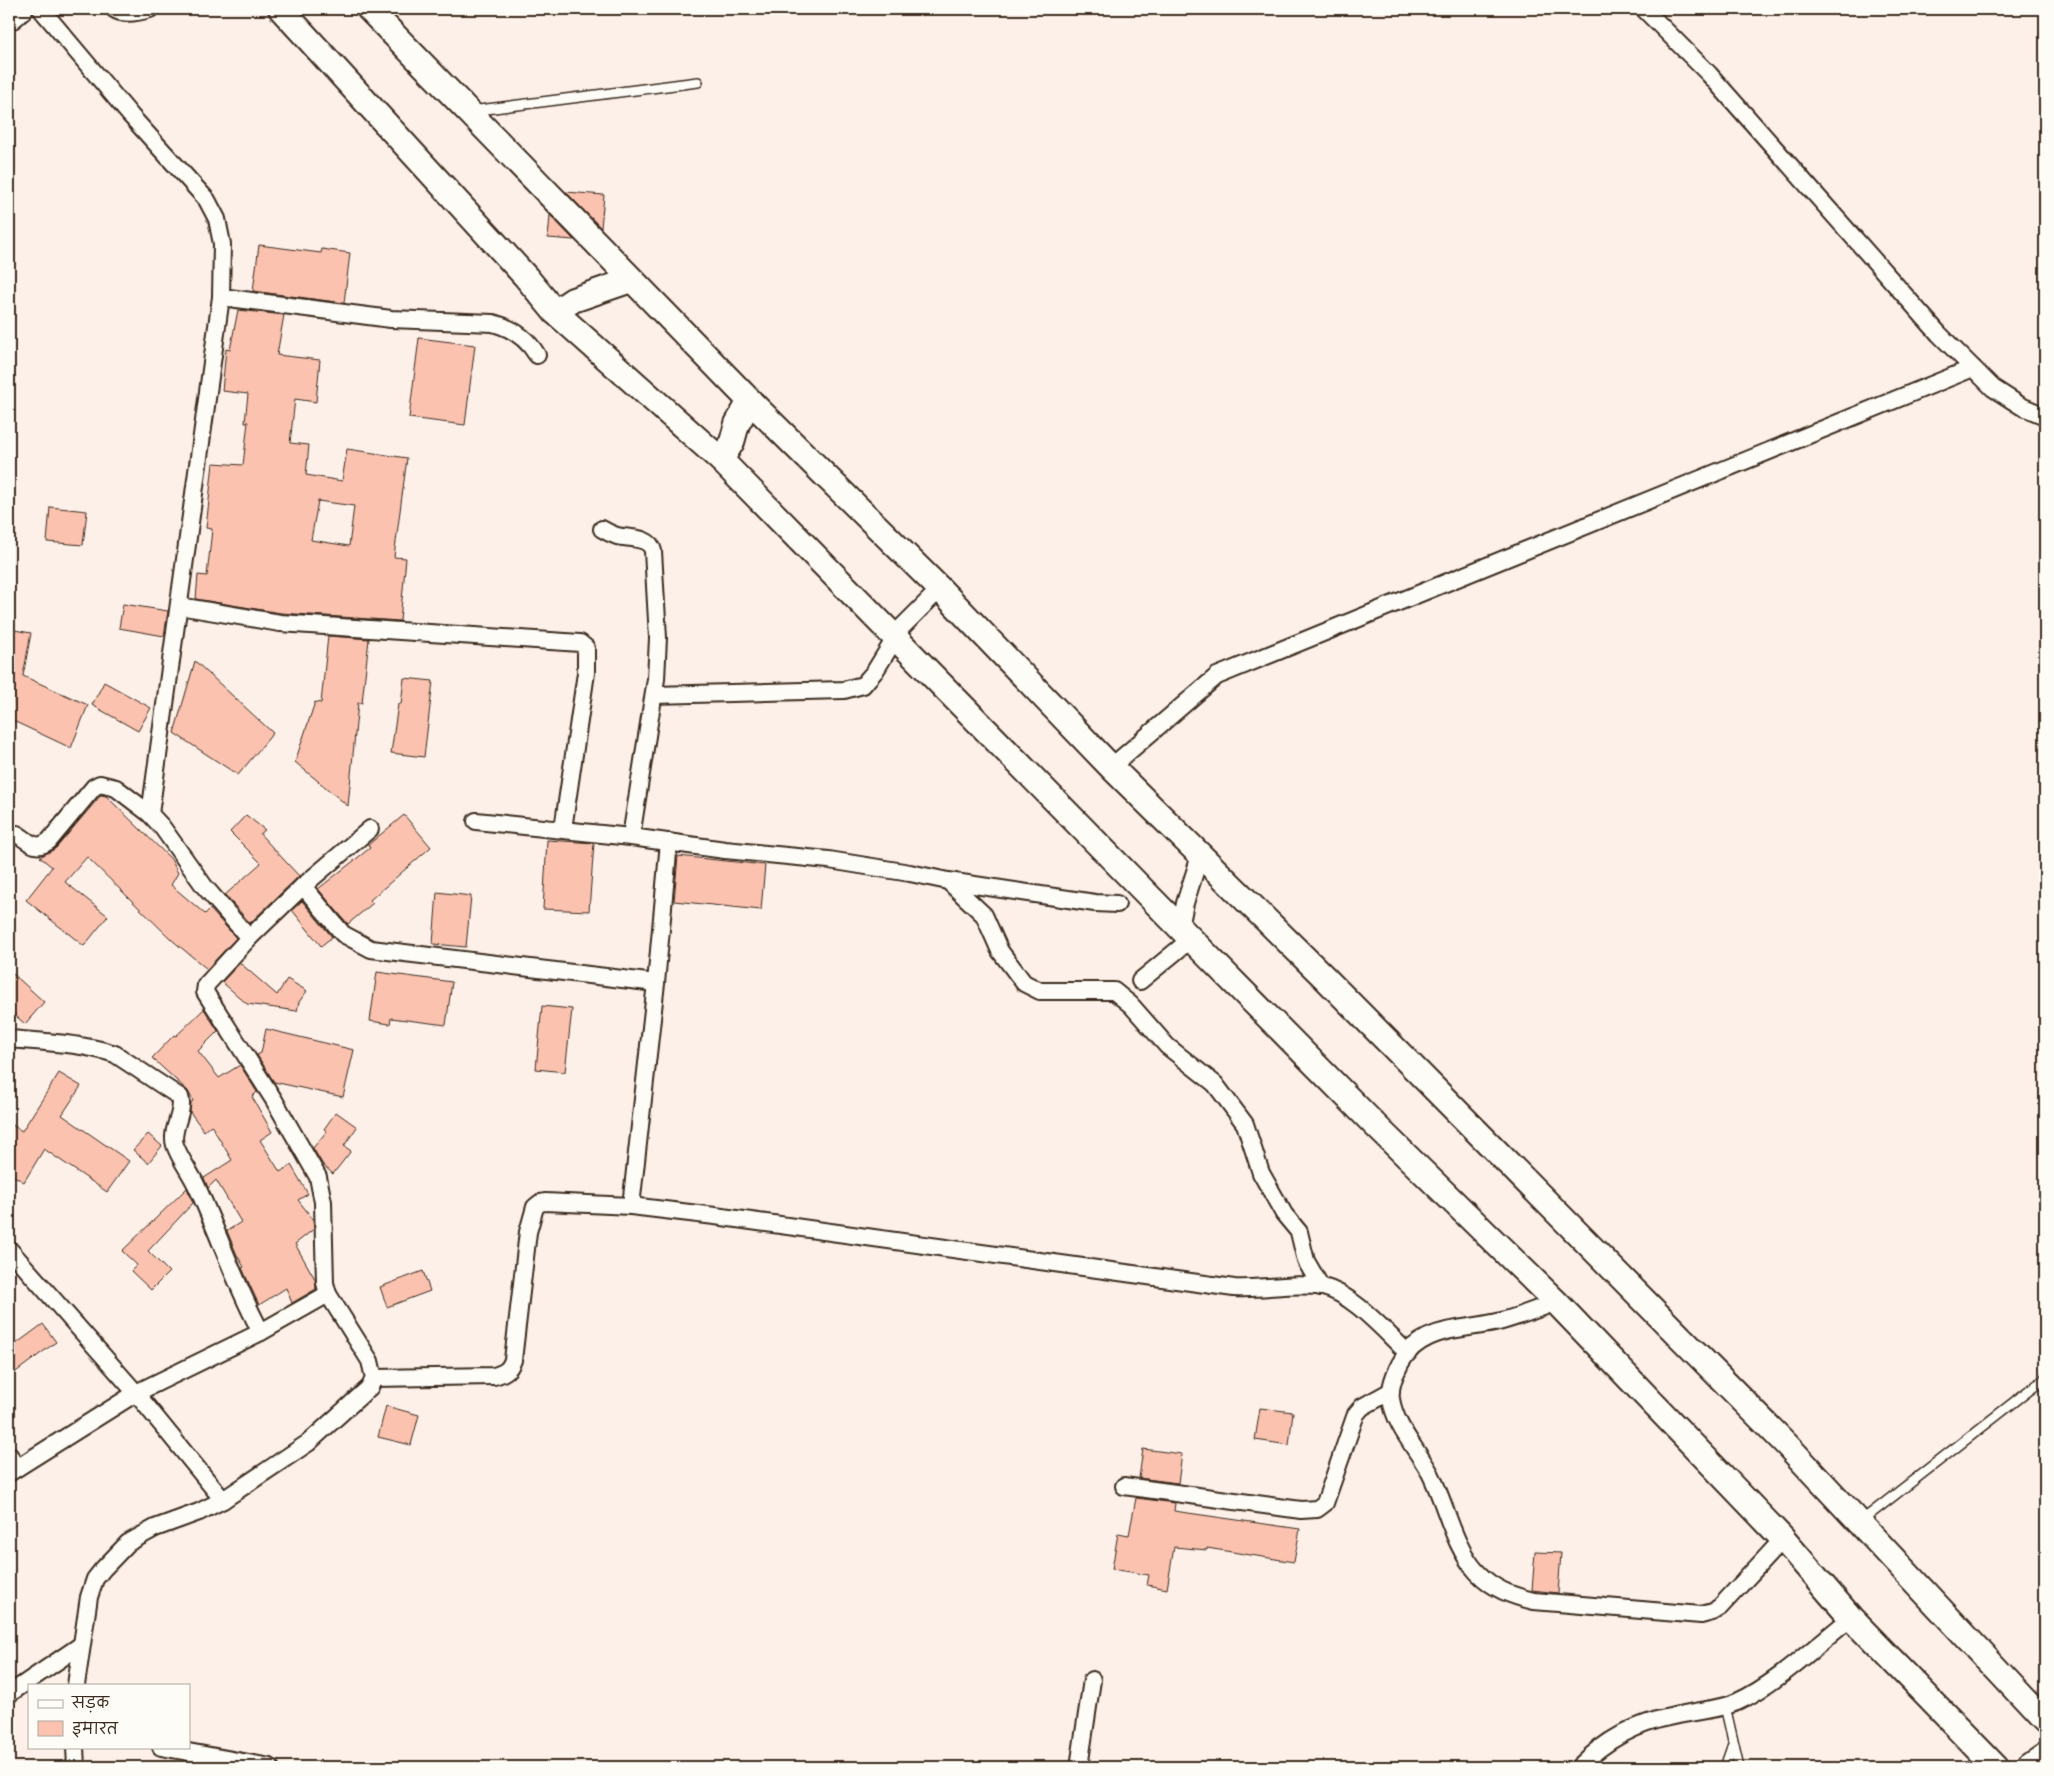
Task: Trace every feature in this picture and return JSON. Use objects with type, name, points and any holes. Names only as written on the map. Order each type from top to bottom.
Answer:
[{"type":"street","points":[[9,18],[20,9]]},
{"type":"street","points":[[41,9],[131,116],[207,200],[218,219],[222,244],[221,297],[150,814]]},
{"type":"street","points":[[114,9],[132,13],[150,9]]},
{"type":"street","points":[[282,9],[526,277],[554,312],[721,460],[1185,934],[1556,1302],[1783,1539],[1851,1618],[1996,1767]]},
{"type":"street","points":[[369,9],[631,280],[940,589],[1111,767],[1323,976],[1787,1444],[2045,1720]]},
{"type":"street","points":[[1644,9],[1709,74],[1938,334],[1993,388],[2008,399],[2045,416]]},
{"type":"street","points":[[554,312],[573,300],[631,280]]},
{"type":"street","points":[[221,297],[391,319],[494,322],[510,328],[523,338],[537,355]]},
{"type":"street","points":[[1111,767],[1217,676],[1973,368]]},
{"type":"street","points":[[721,460],[732,442],[737,424],[750,401]]},
{"type":"street","points":[[602,529],[616,536],[646,541],[653,547],[658,638],[654,696],[631,837]]},
{"type":"street","points":[[654,696],[844,690],[855,688],[863,685],[875,671],[895,636],[908,620],[940,589]]},
{"type":"street","points":[[179,606],[280,623],[580,643],[586,648],[586,673],[563,829]]},
{"type":"street","points":[[9,836],[18,834],[36,846],[42,846],[49,841],[94,787],[100,784],[116,788],[150,814],[204,886],[249,938]]},
{"type":"street","points":[[476,821],[563,829],[725,850],[830,860],[910,872],[948,881],[1117,904]]},
{"type":"street","points":[[76,1684],[89,1597],[95,1579],[118,1553],[128,1543],[154,1528],[199,1512],[222,1500],[308,1443],[357,1400],[370,1386],[374,1378],[370,1361],[328,1294],[323,1276],[323,1202],[318,1177],[274,1100],[205,994],[206,985],[249,938],[304,886],[370,829]]},
{"type":"street","points":[[631,1206],[656,982],[669,842]]},
{"type":"street","points":[[1135,1010],[1136,995],[1140,981],[1185,934],[1185,902],[1200,856]]},
{"type":"street","points":[[948,881],[984,915],[1000,951],[1024,983],[1040,990],[1114,991],[1140,981]]},
{"type":"street","points":[[304,886],[343,934],[371,949],[656,982]]},
{"type":"street","points":[[1114,991],[1135,1010],[1167,1046],[1215,1084],[1246,1124],[1261,1173],[1284,1214],[1299,1232],[1306,1261],[1321,1287]]},
{"type":"street","points":[[9,1039],[61,1043],[104,1050],[115,1054],[180,1097],[182,1103],[176,1129],[175,1144],[198,1187],[244,1302],[261,1332]]},
{"type":"street","points":[[374,1378],[494,1376],[508,1370],[513,1360],[528,1232],[535,1207],[545,1202],[631,1206],[715,1216],[1234,1288],[1321,1287],[1344,1297],[1366,1314],[1408,1353]]},
{"type":"street","points":[[9,1249],[136,1393],[222,1500]]},
{"type":"street","points":[[12,1465],[136,1393],[261,1332],[328,1294]]},
{"type":"street","points":[[1556,1302],[1500,1322],[1443,1331],[1430,1336],[1408,1353],[1399,1366],[1391,1391],[1392,1404],[1396,1414],[1410,1442],[1429,1472],[1468,1560],[1487,1581],[1510,1595],[1534,1601],[1701,1615],[1712,1612],[1720,1607],[1783,1539]]},
{"type":"street","points":[[1124,1486],[1301,1510],[1317,1509],[1325,1504],[1356,1414],[1362,1407],[1391,1391]]},
{"type":"street","points":[[1579,1767],[1601,1747],[1626,1731],[1648,1722],[1725,1706],[1740,1701],[1770,1682],[1851,1618]]},
{"type":"street","points":[[9,1694],[81,1645]]},
{"type":"street","points":[[1078,1767],[1092,1680]]},
{"type":"street","points":[[75,1748],[76,1767]]},
{"type":"street","points":[[166,1748],[270,1767]]},
{"type":"street","points":[[2029,1767],[2045,1756]]},
{"type":"lane","points":[[469,111],[698,82]]},
{"type":"lane","points":[[1859,1523],[2045,1378]]},
{"type":"lane","points":[[1725,1706],[1739,1767]]},
{"type":"lane","points":[[1725,1767],[1734,1744]]},
{"type":"building","points":[[566,192],[604,195],[601,228]]},
{"type":"building","points":[[550,215],[574,240],[548,238]]},
{"type":"building","points":[[259,245],[321,253],[322,249],[350,253],[344,303],[253,291]]},
{"type":"building","points":[[238,310],[284,315],[277,355],[320,360],[316,402],[295,399],[290,443],[309,445],[306,475],[342,481],[347,449],[407,458],[394,557],[406,558],[400,621],[281,613],[196,599],[198,575],[207,576],[212,529],[206,528],[213,463],[243,465],[248,422],[245,422],[248,394],[222,391],[226,349],[230,350]],"holes":[[[318,501],[354,506],[349,546],[311,540]]]},
{"type":"building","points":[[419,338],[475,345],[465,425],[409,418]]},
{"type":"building","points":[[50,507],[87,511],[83,545],[47,542]]},
{"type":"building","points":[[123,604],[168,611],[164,636],[119,628]]},
{"type":"building","points":[[9,629],[31,633],[23,676],[88,705],[71,748],[9,719]]},
{"type":"building","points":[[328,636],[369,639],[362,703],[358,703],[348,806],[295,762],[315,702],[321,703]]},
{"type":"building","points":[[195,661],[273,733],[238,775],[174,733]]},
{"type":"building","points":[[404,678],[433,681],[424,757],[391,753]]},
{"type":"building","points":[[104,682],[151,708],[138,731],[92,705]]},
{"type":"building","points":[[101,795],[106,796],[171,859],[178,873],[171,885],[205,914],[210,909],[236,938],[207,969],[172,940],[87,857],[65,882],[108,916],[84,946],[26,900],[52,867],[40,857],[57,847]]},
{"type":"building","points":[[246,815],[265,830],[260,834],[299,876],[250,923],[225,895],[261,863],[230,832]]},
{"type":"building","points":[[404,815],[431,847],[370,900],[373,903],[348,924],[318,889],[370,848],[368,845]]},
{"type":"building","points":[[547,840],[594,843],[589,911],[543,909]]},
{"type":"building","points":[[678,856],[765,865],[761,910],[674,901]]},
{"type":"building","points":[[437,892],[471,896],[466,947],[433,944]]},
{"type":"building","points":[[302,901],[332,937],[321,946],[292,910]]},
{"type":"building","points":[[240,963],[277,995],[287,979],[307,991],[299,1002],[297,1011],[247,1004],[222,982]]},
{"type":"building","points":[[9,970],[44,1002],[25,1024],[9,1010]]},
{"type":"building","points":[[377,972],[452,982],[446,1025],[391,1018],[390,1024],[370,1021]]},
{"type":"building","points":[[542,1006],[572,1009],[565,1072],[536,1069]]},
{"type":"building","points":[[204,1009],[218,1031],[198,1051],[219,1078],[240,1065],[257,1092],[252,1097],[272,1132],[260,1140],[280,1172],[291,1165],[308,1194],[298,1200],[313,1219],[314,1229],[295,1244],[315,1279],[316,1289],[292,1303],[286,1288],[259,1305],[227,1231],[241,1222],[216,1180],[208,1188],[204,1178],[232,1160],[211,1125],[204,1131],[190,1112],[193,1101],[188,1091],[152,1058],[174,1035],[176,1036]]},
{"type":"building","points":[[266,1029],[354,1050],[343,1097],[274,1082],[257,1055],[261,1053]]},
{"type":"building","points":[[59,1073],[81,1086],[62,1115],[129,1161],[107,1192],[44,1149],[24,1182],[9,1173],[9,1123],[22,1131]]},
{"type":"building","points":[[336,1112],[357,1127],[344,1146],[351,1151],[333,1174],[323,1165],[313,1148],[327,1131],[324,1129]]},
{"type":"building","points":[[148,1134],[162,1146],[148,1163],[133,1150]]},
{"type":"building","points":[[187,1188],[193,1203],[148,1251],[169,1272],[151,1290],[131,1271],[137,1265],[122,1251]]},
{"type":"building","points":[[423,1271],[430,1291],[387,1307],[380,1287]]},
{"type":"building","points":[[43,1324],[56,1342],[9,1377],[9,1349]]},
{"type":"building","points":[[386,1406],[419,1415],[411,1445],[378,1437]]},
{"type":"building","points":[[1260,1408],[1293,1412],[1289,1445],[1255,1440]]},
{"type":"building","points":[[1143,1449],[1182,1454],[1178,1483],[1139,1478]]},
{"type":"building","points":[[1136,1498],[1175,1503],[1174,1511],[1300,1529],[1294,1562],[1207,1548],[1207,1550],[1174,1547],[1167,1589],[1147,1585],[1149,1575],[1112,1569],[1118,1533],[1129,1535]]},
{"type":"building","points":[[1535,1552],[1561,1553],[1558,1593],[1532,1590]]}]
